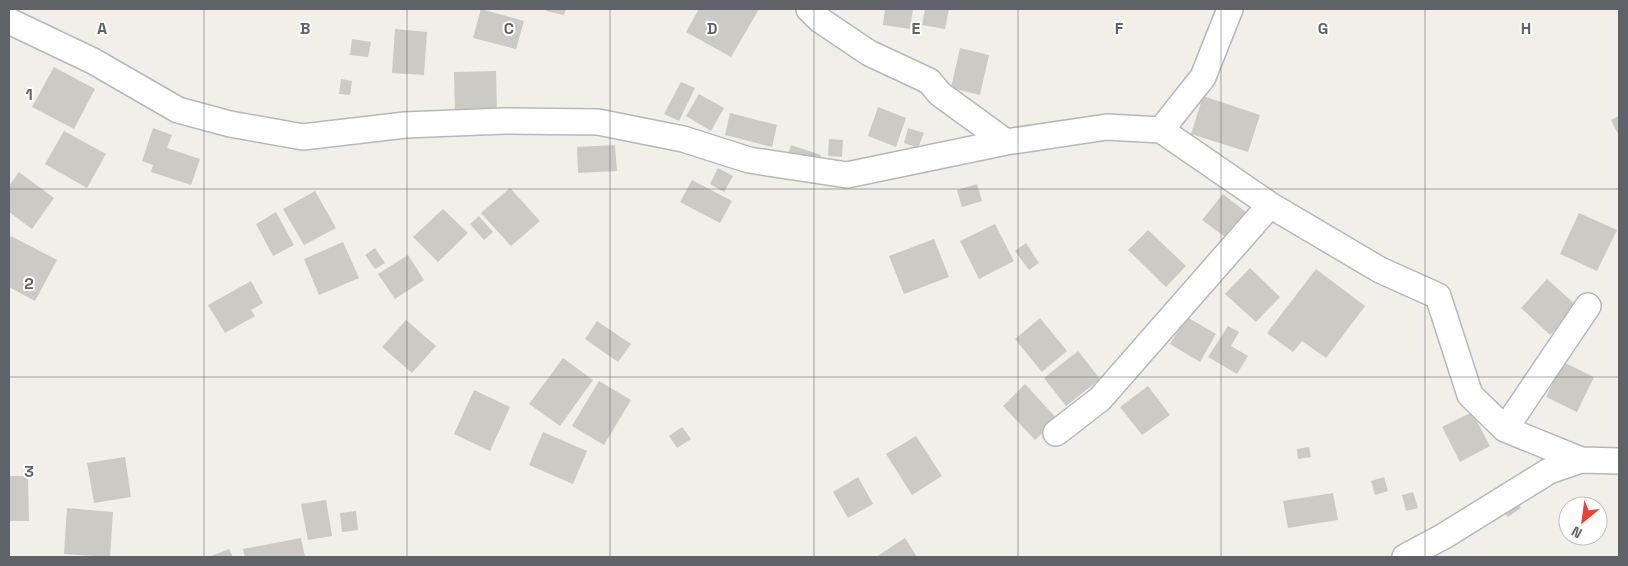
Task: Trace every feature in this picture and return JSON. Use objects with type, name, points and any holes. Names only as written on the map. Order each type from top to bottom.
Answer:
[{"type":"street","points":[[809,9],[820,20],[869,53],[929,81],[940,94],[1006,142]]},
{"type":"street","points":[[1162,130],[1203,77],[1230,9]]},
{"type":"street","points":[[9,21],[93,61],[178,110],[230,124],[303,137],[405,125],[505,121],[598,122],[683,139],[749,160],[847,175],[1006,142],[1107,127],[1162,130],[1270,205],[1380,270],[1438,296],[1470,395],[1505,429],[1581,460]]},
{"type":"street","points":[[1056,433],[1100,399],[1270,205]]},
{"type":"street","points":[[1505,429],[1588,306]]},
{"type":"street","points":[[1405,557],[1444,536],[1548,471],[1581,460],[1619,461]]},
{"type":"building","points":[[481,9],[524,21],[516,49],[473,38]]},
{"type":"building","points":[[547,9],[566,9],[564,15],[546,11]]},
{"type":"building","points":[[699,9],[759,9],[731,57],[686,32]]},
{"type":"building","points":[[885,9],[913,9],[910,29],[883,25]]},
{"type":"building","points":[[925,9],[949,9],[945,29],[922,25]]},
{"type":"building","points":[[395,29],[427,32],[424,75],[392,73]]},
{"type":"building","points":[[352,39],[371,42],[368,57],[350,55]]},
{"type":"building","points":[[960,48],[989,55],[980,95],[951,88]]},
{"type":"building","points":[[54,67],[95,89],[74,129],[32,107]]},
{"type":"building","points":[[496,71],[497,111],[455,112],[454,72]]},
{"type":"building","points":[[341,79],[352,81],[350,95],[339,94]]},
{"type":"building","points":[[681,82],[695,88],[679,121],[664,114]]},
{"type":"building","points":[[699,94],[724,108],[711,131],[686,116]]},
{"type":"building","points":[[1203,96],[1260,115],[1248,152],[1191,134]]},
{"type":"building","points":[[878,107],[906,118],[896,147],[868,136]]},
{"type":"building","points":[[730,113],[777,125],[772,147],[725,135]]},
{"type":"building","points":[[1619,116],[1619,136],[1611,120]]},
{"type":"building","points":[[153,128],[172,135],[167,148],[200,159],[191,185],[151,172],[153,165],[142,161]]},
{"type":"building","points":[[908,128],[924,133],[918,148],[904,143]]},
{"type":"building","points":[[64,131],[106,154],[87,188],[45,164]]},
{"type":"building","points":[[829,139],[843,140],[842,157],[828,156]]},
{"type":"building","points":[[615,145],[617,171],[578,173],[577,147]]},
{"type":"building","points":[[791,145],[821,155],[817,168],[787,158]]},
{"type":"building","points":[[718,168],[733,176],[724,192],[710,184]]},
{"type":"building","points":[[19,172],[54,198],[32,229],[9,212],[9,186]]},
{"type":"building","points":[[692,180],[732,201],[720,223],[680,202]]},
{"type":"building","points":[[977,184],[982,201],[962,207],[957,190]]},
{"type":"building","points":[[510,188],[540,221],[511,246],[481,213]]},
{"type":"building","points":[[315,191],[336,228],[304,245],[283,209]]},
{"type":"building","points":[[1223,194],[1246,212],[1225,237],[1202,220]]},
{"type":"building","points":[[443,209],[468,233],[438,262],[413,237]]},
{"type":"building","points":[[276,212],[294,245],[273,256],[256,224]]},
{"type":"building","points":[[1579,213],[1617,230],[1597,271],[1560,254]]},
{"type":"building","points":[[479,216],[493,232],[484,240],[470,224]]},
{"type":"building","points":[[995,224],[1014,261],[979,279],[960,241]]},
{"type":"building","points":[[1148,230],[1186,266],[1166,287],[1128,250]]},
{"type":"building","points":[[11,236],[57,260],[35,301],[9,287],[9,240]]},
{"type":"building","points":[[934,239],[949,277],[904,294],[889,256]]},
{"type":"building","points":[[343,242],[359,278],[319,295],[304,259]]},
{"type":"building","points":[[1026,243],[1039,263],[1029,270],[1015,251]]},
{"type":"building","points":[[375,248],[385,263],[375,269],[365,255]]},
{"type":"building","points":[[408,255],[424,280],[395,299],[378,274]]},
{"type":"building","points":[[1250,268],[1280,297],[1256,322],[1225,294]]},
{"type":"building","points":[[1316,269],[1365,306],[1326,358],[1302,341],[1293,352],[1267,333]]},
{"type":"building","points":[[1547,279],[1577,306],[1550,335],[1521,308]]},
{"type":"building","points":[[251,281],[263,303],[251,310],[255,316],[225,333],[208,305]]},
{"type":"building","points":[[1187,317],[1216,334],[1200,362],[1170,344]]},
{"type":"building","points":[[1040,318],[1067,351],[1042,372],[1015,339]]},
{"type":"building","points":[[406,320],[436,346],[412,373],[382,347]]},
{"type":"building","points":[[597,321],[631,344],[618,362],[585,339]]},
{"type":"building","points":[[1228,326],[1239,332],[1231,346],[1248,356],[1237,374],[1208,357]]},
{"type":"building","points":[[1078,351],[1100,379],[1066,406],[1044,378]]},
{"type":"building","points":[[563,358],[593,380],[560,426],[529,404]]},
{"type":"building","points":[[1563,362],[1594,377],[1577,412],[1546,397]]},
{"type":"building","points":[[599,381],[631,400],[604,445],[572,426]]},
{"type":"building","points":[[1025,384],[1057,419],[1035,440],[1003,406]]},
{"type":"building","points":[[1148,386],[1170,415],[1142,435],[1120,407]]},
{"type":"building","points":[[474,390],[510,407],[490,451],[454,434]]},
{"type":"building","points":[[1472,412],[1490,446],[1460,462],[1442,427]]},
{"type":"building","points":[[682,427],[691,439],[677,448],[669,436]]},
{"type":"building","points":[[543,432],[587,451],[573,484],[529,465]]},
{"type":"building","points":[[916,436],[942,476],[912,495],[886,454]]},
{"type":"building","points":[[1309,447],[1311,457],[1298,459],[1297,449]]},
{"type":"building","points":[[125,457],[131,497],[94,503],[87,463]]},
{"type":"building","points":[[9,476],[28,476],[29,521],[9,521]]},
{"type":"building","points":[[858,477],[873,504],[848,518],[833,492]]},
{"type":"building","points":[[1384,477],[1388,491],[1375,495],[1371,481]]},
{"type":"building","points":[[1413,492],[1418,508],[1406,511],[1402,495]]},
{"type":"building","points":[[1333,493],[1338,520],[1288,528],[1283,501]]},
{"type":"building","points":[[1515,499],[1521,508],[1508,517],[1501,509]]},
{"type":"building","points":[[326,500],[332,536],[308,540],[301,504]]},
{"type":"building","points":[[67,508],[113,512],[110,557],[64,554]]},
{"type":"building","points":[[356,511],[358,530],[342,532],[340,513]]},
{"type":"building","points":[[301,538],[305,557],[245,557],[243,549]]},
{"type":"building","points":[[905,538],[917,557],[876,557]]},
{"type":"building","points":[[229,549],[233,557],[209,557]]}]
